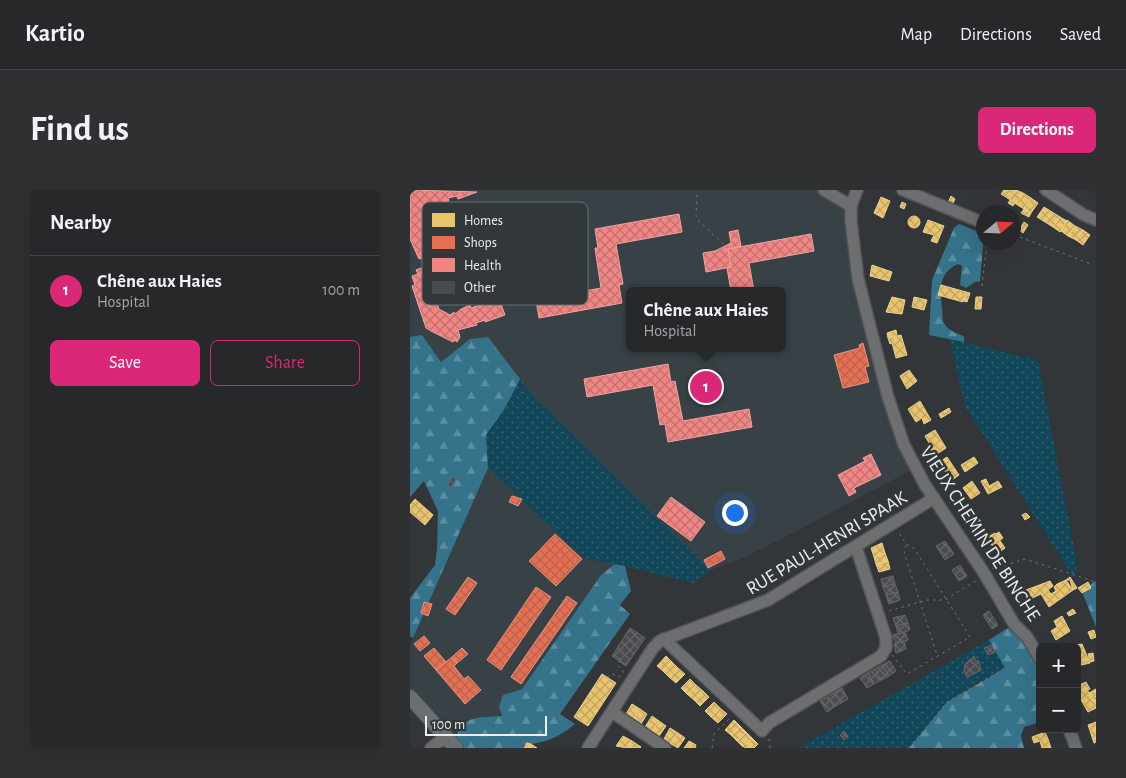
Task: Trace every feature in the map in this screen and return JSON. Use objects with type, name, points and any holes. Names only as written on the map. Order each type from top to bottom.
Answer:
[{"type":"main road","points":[[410,697],[456,748]]},
{"type":"street","points":[[824,190],[851,206]]},
{"type":"street","name":"VIEUX CHEMIN DE BINCHE","points":[[856,190],[851,206],[853,250],[858,280],[888,397],[904,446],[981,576],[1014,624],[1027,637],[1036,653]]},
{"type":"street","points":[[903,190],[976,220]]},
{"type":"street","points":[[1046,190],[1084,215],[1096,220]]},
{"type":"street","name":"RUE PAUL-HENRI SPAAK","points":[[588,748],[612,712],[628,677],[652,648],[664,639],[768,600],[934,498]]},
{"type":"street","points":[[664,639],[762,731],[769,722],[881,656],[886,648],[886,638],[856,546]]},
{"type":"street","points":[[612,712],[665,748]]},
{"type":"street","points":[[1070,733],[1076,748]]},
{"type":"street","points":[[431,748],[445,737]]},
{"type":"path","points":[[696,195],[696,218],[724,245]]},
{"type":"path","points":[[1021,238],[1091,264]]},
{"type":"path","points":[[982,286],[986,250]]},
{"type":"path","points":[[886,648],[907,674],[970,638],[914,548],[906,544],[894,523]]},
{"type":"path","points":[[906,544],[904,552],[937,656]]},
{"type":"path","points":[[878,614],[932,599],[940,602],[981,576],[1016,560],[1025,559],[1096,582]]},
{"type":"path","points":[[909,748],[947,702],[1036,656]]},
{"type":"path","points":[[620,661],[617,665],[628,677]]},
{"type":"path","points":[[606,676],[613,674],[618,677],[628,677]]},
{"type":"path","points":[[712,748],[714,734],[739,709]]},
{"type":"shaded area","points":[[410,190],[824,190],[851,206],[858,279],[915,468],[741,559],[711,570],[693,583],[615,564],[601,575],[522,689],[503,695],[523,748],[464,748],[410,688],[410,645],[488,468],[486,435],[505,408],[470,339],[441,362],[422,336],[410,337]]},
{"type":"shaded area","points":[[950,339],[1038,360],[1077,564],[1076,575],[1071,574],[965,406]]},
{"type":"shaded area","points":[[520,379],[532,395],[711,570],[693,583],[615,564],[585,559],[488,468],[486,435],[505,408]]},
{"type":"shaded area","points":[[989,640],[1005,667],[961,692],[931,721],[909,748],[798,748]]},
{"type":"green space","points":[[959,224],[976,231],[976,250],[983,250],[980,281],[966,288],[960,285],[962,266],[958,264],[947,272],[942,283],[943,322],[950,329],[964,336],[964,342],[929,335],[932,280],[954,228]]},
{"type":"green space","points":[[422,335],[441,362],[470,339],[488,337],[520,379],[505,408],[486,435],[488,468],[413,638],[410,636],[410,598],[435,565],[437,549],[438,511],[424,481],[410,497],[410,337]]},
{"type":"green space","points":[[615,564],[625,566],[631,591],[620,605],[630,614],[560,714],[575,724],[557,736],[538,743],[524,745],[523,748],[464,748],[456,740],[462,726],[473,719],[502,716],[499,707],[503,695],[522,689],[601,575]]},
{"type":"green space","points":[[1094,581],[1096,582],[1096,627],[1083,594]]},
{"type":"green space","points":[[1014,624],[1036,654],[1036,723],[1024,727],[1021,736],[1024,748],[909,748],[947,702],[1005,668],[989,640]]},
{"type":"building: Homes","points":[[1004,190],[1016,190],[1009,199],[1001,194]]},
{"type":"building: Homes","points":[[1016,190],[1023,193],[1016,204],[1009,199]]},
{"type":"building: Homes","points":[[1023,193],[1031,198],[1024,209],[1021,205],[1016,204]]},
{"type":"building: Homes","points":[[951,196],[955,199],[952,205],[948,203]]},
{"type":"building: Homes","points":[[881,197],[890,201],[883,218],[874,213]]},
{"type":"building: Homes","points":[[1031,198],[1038,203],[1031,213],[1024,209]]},
{"type":"building: Homes","points":[[1010,200],[1015,203],[1011,205],[1008,203]]},
{"type":"building: Homes","points":[[902,202],[906,204],[904,209],[900,207]]},
{"type":"building: Homes","points":[[1044,207],[1052,212],[1045,222],[1037,217]]},
{"type":"building: Homes","points":[[1024,209],[1031,213],[1029,217],[1021,213]]},
{"type":"building: Homes","points":[[1052,212],[1060,217],[1053,227],[1045,222]]},
{"type":"building: Homes","points":[[912,216],[916,216],[920,222],[916,228],[912,228],[908,224],[908,220]]},
{"type":"building: Homes","points":[[1060,217],[1067,221],[1060,232],[1053,227]]},
{"type":"building: Homes","points":[[928,220],[944,226],[937,243],[931,241],[934,235],[923,232]]},
{"type":"building: Homes","points":[[1067,220],[1075,226],[1068,236],[1061,231]]},
{"type":"building: Homes","points":[[1024,222],[1028,225],[1023,233],[1021,227]]},
{"type":"building: Homes","points":[[1075,226],[1083,230],[1076,240],[1068,236]]},
{"type":"building: Homes","points":[[1083,230],[1090,235],[1083,245],[1076,240]]},
{"type":"building: Homes","points":[[872,265],[892,272],[889,281],[870,276]]},
{"type":"building: Homes","points":[[941,285],[966,292],[963,302],[938,295]]},
{"type":"building: Homes","points":[[966,292],[970,293],[967,302],[964,301]]},
{"type":"building: Homes","points":[[892,297],[905,300],[902,314],[886,312]]},
{"type":"building: Homes","points":[[914,297],[927,300],[924,310],[912,307]]},
{"type":"building: Homes","points":[[976,297],[982,297],[981,309],[975,309]]},
{"type":"building: Homes","points":[[896,330],[897,335],[888,338],[887,333]]},
{"type":"building: Homes","points":[[901,335],[907,355],[896,358],[892,343],[890,344],[888,338]]},
{"type":"building: Homes","points":[[909,370],[917,381],[907,389],[900,376]]},
{"type":"building: Homes","points":[[920,401],[931,420],[924,424],[922,418],[916,422],[908,409]]},
{"type":"building: Homes","points":[[949,408],[951,412],[941,418],[939,414]]},
{"type":"building: Homes","points":[[935,430],[946,448],[934,456],[925,436]]},
{"type":"building: Homes","points":[[947,457],[959,475],[952,480],[938,463]]},
{"type":"building: Homes","points":[[974,457],[978,463],[965,472],[961,465]]},
{"type":"building: Homes","points":[[986,479],[989,486],[998,481],[1002,487],[988,494],[981,481]]},
{"type":"building: Homes","points":[[972,481],[980,493],[971,499],[963,488]]},
{"type":"building: Homes","points":[[415,499],[433,515],[425,525],[410,512],[410,505]]},
{"type":"building: Homes","points":[[1026,513],[1030,517],[1025,520],[1022,515]]},
{"type":"building: Homes","points":[[978,517],[986,530],[978,535],[970,522]]},
{"type":"building: Homes","points":[[999,532],[1003,538],[1000,540],[996,534]]},
{"type":"building: Homes","points":[[995,533],[1005,548],[998,553],[986,538]]},
{"type":"building: Homes","points":[[882,543],[885,553],[874,557],[871,548]]},
{"type":"building: Homes","points":[[885,553],[888,561],[876,564],[874,557]]},
{"type":"building: Homes","points":[[888,561],[890,569],[879,572],[876,564]]},
{"type":"building: Homes","points":[[1070,577],[1077,588],[1073,590],[1070,580],[1066,580]]},
{"type":"building: Homes","points":[[1066,580],[1073,590],[1049,607],[1041,594],[1030,599],[1026,590],[1050,581],[1053,586],[1048,590],[1051,594],[1056,591],[1054,587],[1057,584]]},
{"type":"building: Homes","points":[[1088,582],[1091,588],[1082,593],[1078,588]]},
{"type":"building: Homes","points":[[1073,609],[1076,613],[1069,616],[1067,613]]},
{"type":"building: Homes","points":[[1062,616],[1070,631],[1056,640],[1051,631],[1057,627],[1054,621]]},
{"type":"building: Homes","points":[[1094,630],[1096,637],[1091,639],[1088,632]]},
{"type":"building: Homes","points":[[1081,644],[1090,663],[1081,665]]},
{"type":"building: Homes","points":[[1093,653],[1094,661],[1090,662],[1088,654]]},
{"type":"building: Homes","points":[[666,656],[672,662],[663,671],[657,666]]},
{"type":"building: Homes","points":[[672,662],[678,668],[669,677],[663,671]]},
{"type":"building: Homes","points":[[678,668],[685,674],[676,683],[669,677]]},
{"type":"building: Homes","points":[[602,674],[616,683],[588,726],[574,717]]},
{"type":"building: Homes","points":[[690,679],[696,685],[687,694],[681,688]]},
{"type":"building: Homes","points":[[1086,682],[1090,689],[1088,690],[1086,687],[1081,690],[1081,684]]},
{"type":"building: Homes","points":[[696,685],[703,691],[694,700],[687,694]]},
{"type":"building: Homes","points":[[1086,687],[1092,699],[1096,699],[1096,708],[1088,712],[1081,700],[1081,690]]},
{"type":"building: Homes","points":[[1096,689],[1096,697],[1092,699],[1089,693]]},
{"type":"building: Homes","points":[[703,691],[709,697],[700,706],[694,700]]},
{"type":"building: Homes","points":[[714,702],[720,708],[711,717],[705,711]]},
{"type":"building: Homes","points":[[632,704],[640,709],[633,719],[626,714]]},
{"type":"building: Homes","points":[[720,708],[727,714],[718,723],[711,717]]},
{"type":"building: Homes","points":[[640,709],[647,714],[641,724],[633,719]]},
{"type":"building: Homes","points":[[652,716],[659,721],[652,731],[645,727]]},
{"type":"building: Homes","points":[[734,720],[740,726],[731,735],[725,730]]},
{"type":"building: Homes","points":[[659,721],[666,726],[659,736],[652,731]]},
{"type":"building: Homes","points":[[1096,722],[1096,743],[1094,743],[1088,725]]},
{"type":"building: Homes","points":[[740,726],[746,732],[737,741],[731,735]]},
{"type":"building: Homes","points":[[670,728],[678,733],[671,744],[664,739]]},
{"type":"building: Homes","points":[[746,732],[752,738],[743,747],[737,741]]},
{"type":"building: Homes","points":[[678,733],[685,738],[678,748],[671,744]]},
{"type":"building: Homes","points":[[1045,733],[1051,748],[1042,748],[1040,741],[1034,743],[1032,737]]},
{"type":"building: Homes","points":[[623,736],[632,741],[627,748],[616,746]]},
{"type":"building: Homes","points":[[752,738],[758,744],[754,748],[744,748]]},
{"type":"building: Homes","points":[[632,741],[641,747],[627,748]]},
{"type":"building: Homes","points":[[689,741],[696,745],[695,748],[684,748]]},
{"type":"building: Homes","points":[[527,743],[531,744],[537,748],[524,748]]},
{"type":"building: Shops","points":[[863,343],[869,366],[865,367],[869,382],[843,388],[834,355],[860,348],[859,345]]},
{"type":"building: Shops","points":[[512,496],[522,499],[518,506],[509,502]]},
{"type":"building: Shops","points":[[555,534],[582,559],[556,586],[529,561]]},
{"type":"building: Shops","points":[[721,551],[725,559],[708,568],[704,560]]},
{"type":"building: Shops","points":[[468,577],[477,583],[455,615],[446,609]]},
{"type":"building: Shops","points":[[536,587],[551,597],[501,670],[487,660]]},
{"type":"building: Shops","points":[[567,596],[577,603],[521,684],[511,677]]},
{"type":"building: Shops","points":[[424,602],[432,604],[428,616],[421,613]]},
{"type":"building: Shops","points":[[424,636],[430,643],[420,651],[414,644]]},
{"type":"building: Shops","points":[[434,648],[446,662],[436,670],[424,656]]},
{"type":"building: Shops","points":[[462,648],[468,654],[457,663],[452,657]]},
{"type":"building: Shops","points":[[452,657],[457,663],[454,666],[464,679],[468,676],[481,690],[465,704],[436,670]]},
{"type":"building: Health","points":[[410,190],[477,192],[458,199],[457,196],[448,198],[449,201],[445,202],[422,202],[422,258],[419,259],[410,239]]},
{"type":"building: Health","points":[[679,214],[682,232],[616,244],[623,284],[619,285],[622,303],[539,318],[537,305],[588,305],[588,290],[601,288],[595,248],[598,248],[595,229]]},
{"type":"building: Health","points":[[738,230],[741,246],[728,249],[731,267],[706,272],[703,253],[715,251],[731,243],[729,232]]},
{"type":"building: Health","points":[[811,234],[814,251],[749,263],[753,287],[730,287],[727,268],[731,267],[728,249]]},
{"type":"building: Health","points":[[421,268],[422,273],[422,305],[438,305],[439,309],[450,315],[470,305],[471,308],[480,305],[501,305],[505,315],[458,330],[460,337],[457,342],[454,340],[453,342],[431,331],[426,328],[412,286],[415,285],[412,276],[418,274],[416,270]]},
{"type":"building: Health","points":[[668,364],[671,382],[675,381],[683,421],[749,409],[752,427],[668,442],[665,424],[660,425],[653,385],[587,397],[584,379]]},
{"type":"building: Health","points":[[871,454],[881,475],[854,488],[856,492],[849,496],[838,475],[865,461],[863,458]]},
{"type":"building: Health","points":[[671,497],[705,522],[691,541],[657,516]]},
{"type":"building: Other","points":[[452,477],[456,479],[451,487],[448,485]]},
{"type":"building: Other","points":[[945,541],[954,554],[945,560],[936,546]]},
{"type":"building: Other","points":[[960,565],[967,576],[959,581],[952,570]]},
{"type":"building: Other","points":[[893,576],[895,584],[883,587],[881,579]]},
{"type":"building: Other","points":[[895,584],[898,592],[886,595],[883,587]]},
{"type":"building: Other","points":[[898,592],[900,600],[889,604],[886,595]]},
{"type":"building: Other","points":[[989,611],[998,625],[992,629],[983,615]]},
{"type":"building: Other","points":[[905,615],[908,623],[896,626],[893,618]]},
{"type":"building: Other","points":[[908,623],[910,630],[898,634],[896,626]]},
{"type":"building: Other","points":[[630,628],[645,638],[626,666],[612,656]]},
{"type":"building: Other","points":[[905,632],[908,640],[896,644],[893,635]]},
{"type":"building: Other","points":[[904,641],[906,649],[896,653],[894,644]]},
{"type":"building: Other","points":[[992,645],[995,652],[988,655],[984,648]]},
{"type":"building: Other","points":[[974,656],[976,661],[979,661],[981,670],[967,677],[964,671],[965,664]]},
{"type":"building: Other","points":[[890,661],[896,671],[889,676],[882,665]]},
{"type":"building: Other","points":[[882,665],[889,676],[881,680],[875,669]]},
{"type":"building: Other","points":[[875,669],[881,680],[874,684],[868,673]]},
{"type":"building: Other","points":[[868,673],[874,684],[867,688],[860,678]]},
{"type":"building: Other","points":[[842,688],[848,699],[841,703],[835,692]]},
{"type":"building: Other","points":[[835,692],[841,703],[834,707],[828,697]]},
{"type":"building: Other","points":[[828,697],[834,707],[827,712],[820,701]]},
{"type":"building: Other","points":[[844,731],[848,736],[844,740],[840,735]]},
{"type":"place","name":"Chêne aux Haies","points":[[706,387]]}]
